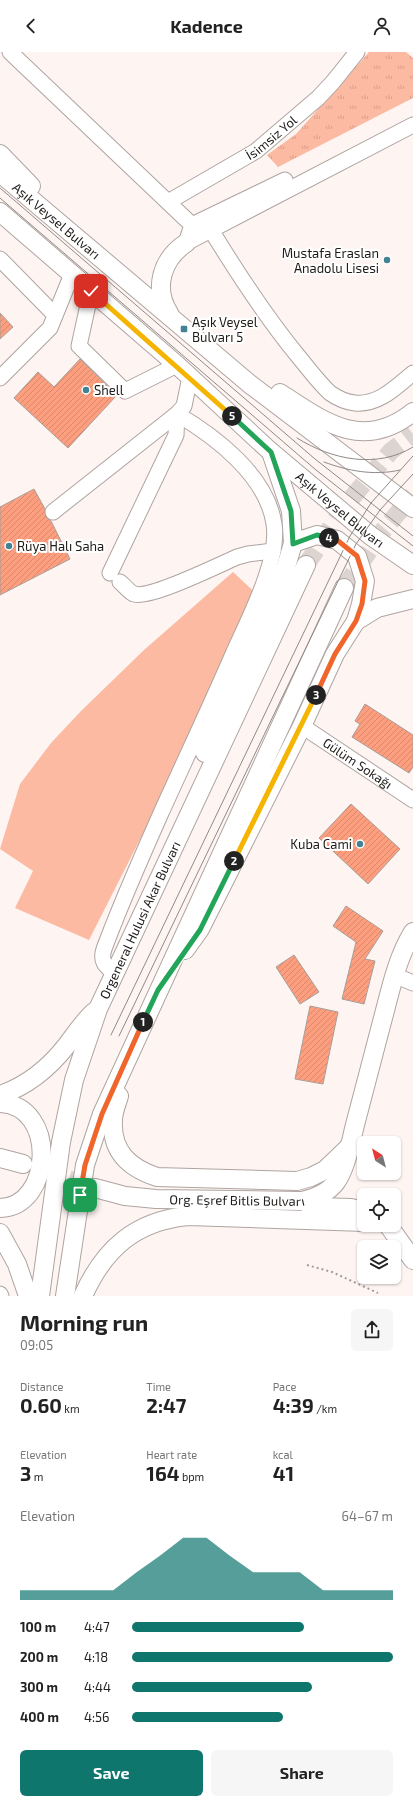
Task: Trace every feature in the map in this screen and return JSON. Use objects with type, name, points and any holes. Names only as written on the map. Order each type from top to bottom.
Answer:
[{"type":"main road","points":[[0,154],[96,253]]},
{"type":"main road","name":"Aşık Veysel Bulvarı","points":[[0,173],[251,385],[413,508]]},
{"type":"main road","name":"Aşık Veysel Bulvarı","points":[[0,212],[177,365],[271,452],[371,536],[413,565]]},
{"type":"main road","points":[[170,316],[162,300],[160,286],[162,272],[169,258],[186,243]]},
{"type":"main road","points":[[251,385],[274,390],[321,419],[335,426],[351,430],[366,431],[381,429],[396,423],[413,412]]},
{"type":"main road","points":[[118,968],[138,908],[286,567],[293,544],[291,511],[271,452]]},
{"type":"main road","points":[[158,990],[200,930],[302,726],[335,654],[356,621],[362,604],[365,581],[357,556],[337,540],[317,535],[293,544]]},
{"type":"main road","name":"Orgeneral Hulusi Akar Bulvarı","points":[[40,1296],[51,1203],[66,1114],[74,1080],[98,1009],[306,565]]},
{"type":"main road","points":[[65,1296],[85,1165],[102,1114],[344,588]]},
{"type":"main road","points":[[356,621],[378,608],[413,599]]},
{"type":"main road","name":"Org. Eşref Bitlis Bulvarı","points":[[95,1188],[125,1196],[156,1199],[302,1201],[316,1198],[336,1182],[349,1146],[394,975],[406,944],[413,932]]},
{"type":"main road","points":[[0,1095],[23,1085],[42,1071],[57,1057],[83,1022],[98,1009]]},
{"type":"main road","points":[[130,1052],[113,1119],[113,1137],[128,1163],[140,1172],[156,1177],[297,1181],[311,1177],[325,1170],[349,1146]]},
{"type":"main road","points":[[0,1103],[5,1103],[24,1110],[34,1121],[39,1133],[42,1150],[36,1182],[29,1194],[17,1204],[0,1208]]},
{"type":"main road","points":[[0,1158],[23,1164]]},
{"type":"main road","points":[[302,1201],[317,1207],[357,1210]]},
{"type":"main road","points":[[83,1296],[90,1279],[105,1257],[123,1240],[148,1225],[170,1218],[188,1216],[357,1222]]},
{"type":"main road","points":[[390,1232],[413,1260]]},
{"type":"main road","points":[[0,1233],[17,1264],[28,1296]]},
{"type":"street","points":[[10,52],[192,225]]},
{"type":"street","name":"İsimsiz Yol","points":[[168,202],[256,151],[318,98],[357,52]]},
{"type":"street","points":[[186,243],[192,225],[413,115]]},
{"type":"street","points":[[186,243],[413,125]]},
{"type":"street","points":[[211,230],[244,284],[263,311],[329,392],[348,402],[355,403],[372,401],[387,394],[413,373]]},
{"type":"street","points":[[0,259],[55,315]]},
{"type":"street","points":[[0,378],[50,328],[72,274]]},
{"type":"street","points":[[91,291],[79,346],[125,390],[177,365]]},
{"type":"street","points":[[53,512],[177,414],[184,406],[190,377]]},
{"type":"street","points":[[118,968],[107,968],[102,957],[108,939],[161,813],[253,609],[270,565],[275,545],[275,525],[272,511],[265,496],[254,480],[220,443],[200,428],[177,414]]},
{"type":"street","points":[[177,414],[176,435],[115,578],[134,594],[145,594],[159,590],[248,554],[273,551]]},
{"type":"street","name":"Gülüm Sokağı","points":[[302,726],[413,800]]},
{"type":"street","points":[[394,975],[413,984]]},
{"type":"path","points":[[307,1265],[332,1272],[378,1293]]},
{"type":"green space","points":[[369,52],[406,52],[413,58],[413,98],[278,167],[267,155],[296,134]]},
{"type":"green space","points":[[233,572],[262,599],[89,940],[15,908],[33,871],[0,849],[20,784],[51,743],[81,711],[144,650]]},
{"type":"building","points":[[0,313],[13,327],[0,339]]},
{"type":"building","points":[[80,359],[117,395],[68,448],[14,398],[38,372],[54,387]]},
{"type":"building","points":[[34,489],[45,509],[46,517],[51,521],[70,559],[0,595],[0,507]]},
{"type":"building","points":[[365,704],[413,735],[413,767],[409,773],[352,737],[360,724],[355,721]]},
{"type":"building","name":"Kuba Cami","points":[[351,804],[400,849],[368,884],[319,838]]},
{"type":"building","points":[[346,906],[383,931],[365,959],[375,961],[364,1004],[342,999],[356,942],[333,926]]},
{"type":"building","points":[[294,955],[319,992],[300,1004],[276,967]]},
{"type":"building","points":[[310,1006],[338,1012],[323,1084],[295,1079]]},
{"type":"tunnel","points":[[306,565],[345,506],[391,451],[413,434]]},
{"type":"tunnel","points":[[344,588],[381,533],[413,495]]},
{"type":"tunnel","points":[[43,1171],[95,1188]]},
{"type":"tram line","points":[[0,188],[315,459],[413,536]]},
{"type":"tram line","points":[[0,198],[316,470],[413,546]]},
{"type":"tram line","points":[[297,438],[325,452],[355,459],[370,460],[385,458],[399,454],[413,447]]},
{"type":"tram line","points":[[111,1035],[350,536],[371,503],[413,456]]},
{"type":"tram line","points":[[324,462],[361,472],[381,473],[400,470]]},
{"type":"tram line","points":[[119,1036],[356,544],[380,510],[413,474]]},
{"type":"place","name":"Mustafa Eraslan Anadolu Lisesi","points":[[387,260]]},
{"type":"place","name":"Aşık Veysel Bulvarı 5","points":[[184,329]]},
{"type":"place","name":"Shell","points":[[86,390]]},
{"type":"place","name":"Rüya Halı Saha","points":[[9,546]]},
{"type":"place","name":"Kuba Cami","points":[[360,844]]},
{"type":"route","points":[[80,1195],[85,1165],[102,1114],[158,990],[200,930],[302,726],[335,654],[356,621],[362,604],[365,581],[357,556],[337,540],[317,535],[293,544],[291,511],[271,452],[190,377],[91,291]]}]
